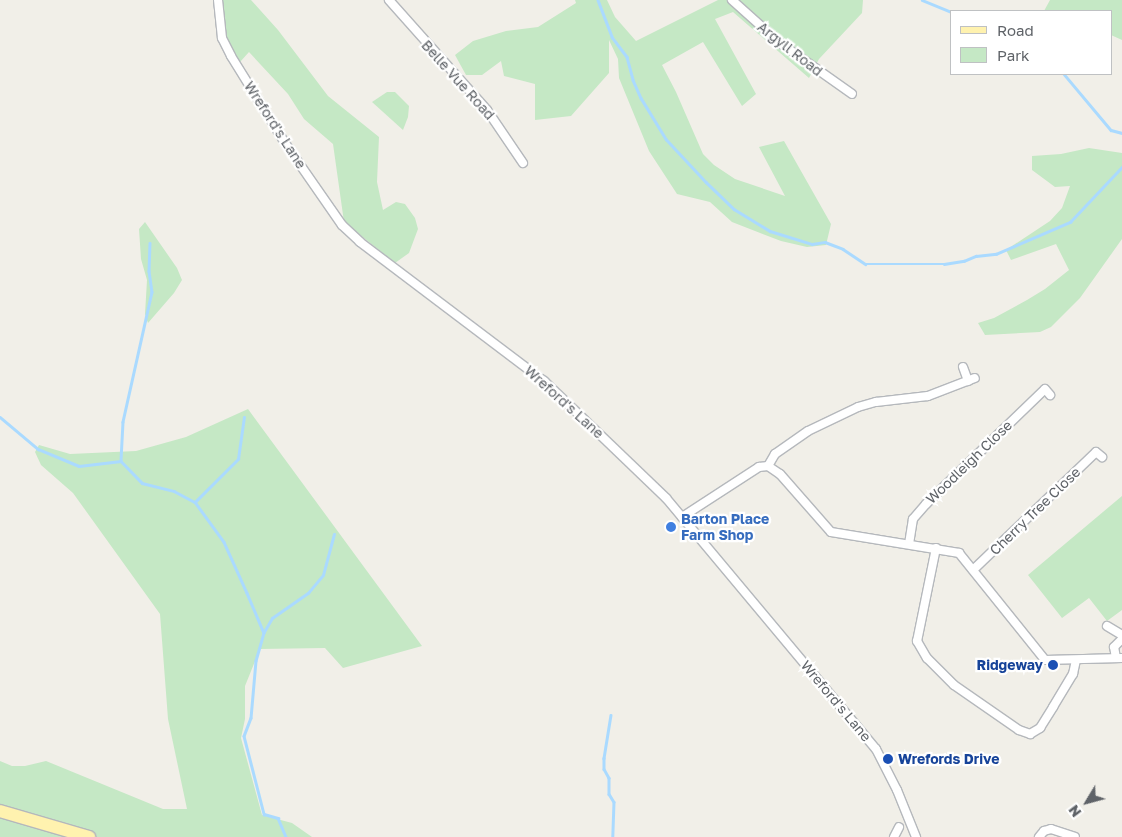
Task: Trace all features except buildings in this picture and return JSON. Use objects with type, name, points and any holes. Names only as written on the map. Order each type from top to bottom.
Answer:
[{"type":"main road","points":[[0,811],[89,837]]},
{"type":"street","name":"Wreford's Lane","points":[[218,0],[222,38],[231,56],[285,143],[342,225],[360,242],[544,381],[646,481],[656,487],[876,749],[910,818],[916,837]]},
{"type":"street","name":"Belle Vue Road","points":[[389,0],[487,110],[523,163]]},
{"type":"street","name":"Argyll Road","points":[[732,0],[780,43],[852,94]]},
{"type":"street","points":[[768,466],[775,454],[792,441],[850,410],[876,402],[928,396],[971,379],[963,367]]},
{"type":"street","name":"Woodleigh Close","points":[[908,544],[916,515],[1045,389]]},
{"type":"street","name":"Cherry Tree Close","points":[[973,570],[1097,451]]},
{"type":"street","points":[[682,517],[759,467],[768,466],[780,474],[831,532],[959,553],[1046,660],[1119,658],[1114,648],[1122,639]]},
{"type":"street","points":[[936,548],[917,641],[927,658],[954,686],[1019,730],[1030,734],[1040,728],[1072,674],[1076,660]]},
{"type":"street","points":[[1107,626],[1122,635]]},
{"type":"street","points":[[894,837],[899,827]]},
{"type":"street","points":[[1039,837],[1044,831],[1051,829],[1075,837]]},
{"type":"green space","points":[[221,0],[251,0],[278,30],[328,96],[379,137],[377,182],[383,210],[396,202],[405,204],[415,218],[418,229],[409,253],[395,263],[344,222],[333,144],[304,119],[288,94],[249,52],[240,62],[227,42]]},
{"type":"green space","points":[[575,0],[607,0],[615,17],[636,41],[718,0],[863,0],[862,13],[819,59],[809,78],[733,12],[715,19],[756,94],[742,106],[703,42],[662,65],[703,154],[714,165],[735,179],[785,196],[759,147],[784,141],[831,224],[826,245],[807,247],[781,241],[732,222],[710,202],[677,194],[649,151],[619,78],[618,59],[609,40],[609,73],[571,116],[535,120],[535,84],[504,76],[501,61],[482,75],[466,75],[455,55],[473,41],[506,31],[538,27],[576,3]]},
{"type":"green space","points":[[1050,0],[1122,0],[1122,40],[1112,35],[1112,10],[1045,10]]},
{"type":"green space","points":[[387,92],[395,92],[409,106],[408,117],[403,130],[372,102]]},
{"type":"green space","points":[[1089,148],[1122,153],[1122,239],[1080,298],[1051,327],[1040,332],[985,335],[978,323],[994,318],[1027,300],[1045,289],[1069,270],[1056,244],[1011,260],[1006,250],[1050,221],[1062,208],[1070,186],[1055,187],[1032,170],[1032,156],[1061,154]]},
{"type":"green space","points":[[145,222],[177,268],[182,280],[174,293],[148,323],[145,314],[147,280],[141,259],[139,229]]},
{"type":"green space","points":[[248,409],[422,646],[343,668],[325,648],[260,649],[245,686],[245,719],[241,738],[262,815],[292,823],[312,837],[0,837],[0,761],[12,766],[25,766],[46,761],[163,809],[187,809],[168,719],[160,614],[73,493],[41,465],[35,452],[39,445],[70,454],[136,451],[186,437]]},
{"type":"green space","points":[[1122,496],[1122,610],[1107,621],[1089,598],[1062,618],[1028,575]]},
{"type":"waterway","points":[[598,0],[612,37],[627,57],[633,80],[641,98],[666,139],[706,182],[734,209],[770,231],[812,244],[825,242],[843,249],[865,264],[944,264],[964,261],[976,256],[996,254],[1070,222],[1122,167]]},
{"type":"waterway","points":[[922,0],[950,12]]},
{"type":"waterway","points":[[1065,75],[1111,130],[1122,133]]},
{"type":"waterway","points":[[150,243],[149,271],[152,292],[123,422],[121,461],[142,483],[174,491],[195,502],[224,542],[247,593],[264,633],[256,661],[251,718],[244,736],[264,814],[278,818],[286,837]]},
{"type":"waterway","points":[[0,417],[38,449],[79,466],[121,461]]},
{"type":"waterway","points":[[195,502],[238,459],[244,417]]},
{"type":"waterway","points":[[264,632],[272,618],[308,593],[323,575],[334,534]]},
{"type":"waterway","points":[[611,715],[604,769],[609,778],[609,794],[614,802],[613,837]]},
{"type":"place","name":"Barton Place Farm Shop","points":[[671,527]]},
{"type":"place","name":"Ridgeway","points":[[1053,665]]},
{"type":"place","name":"Wrefords Drive","points":[[888,759]]}]
